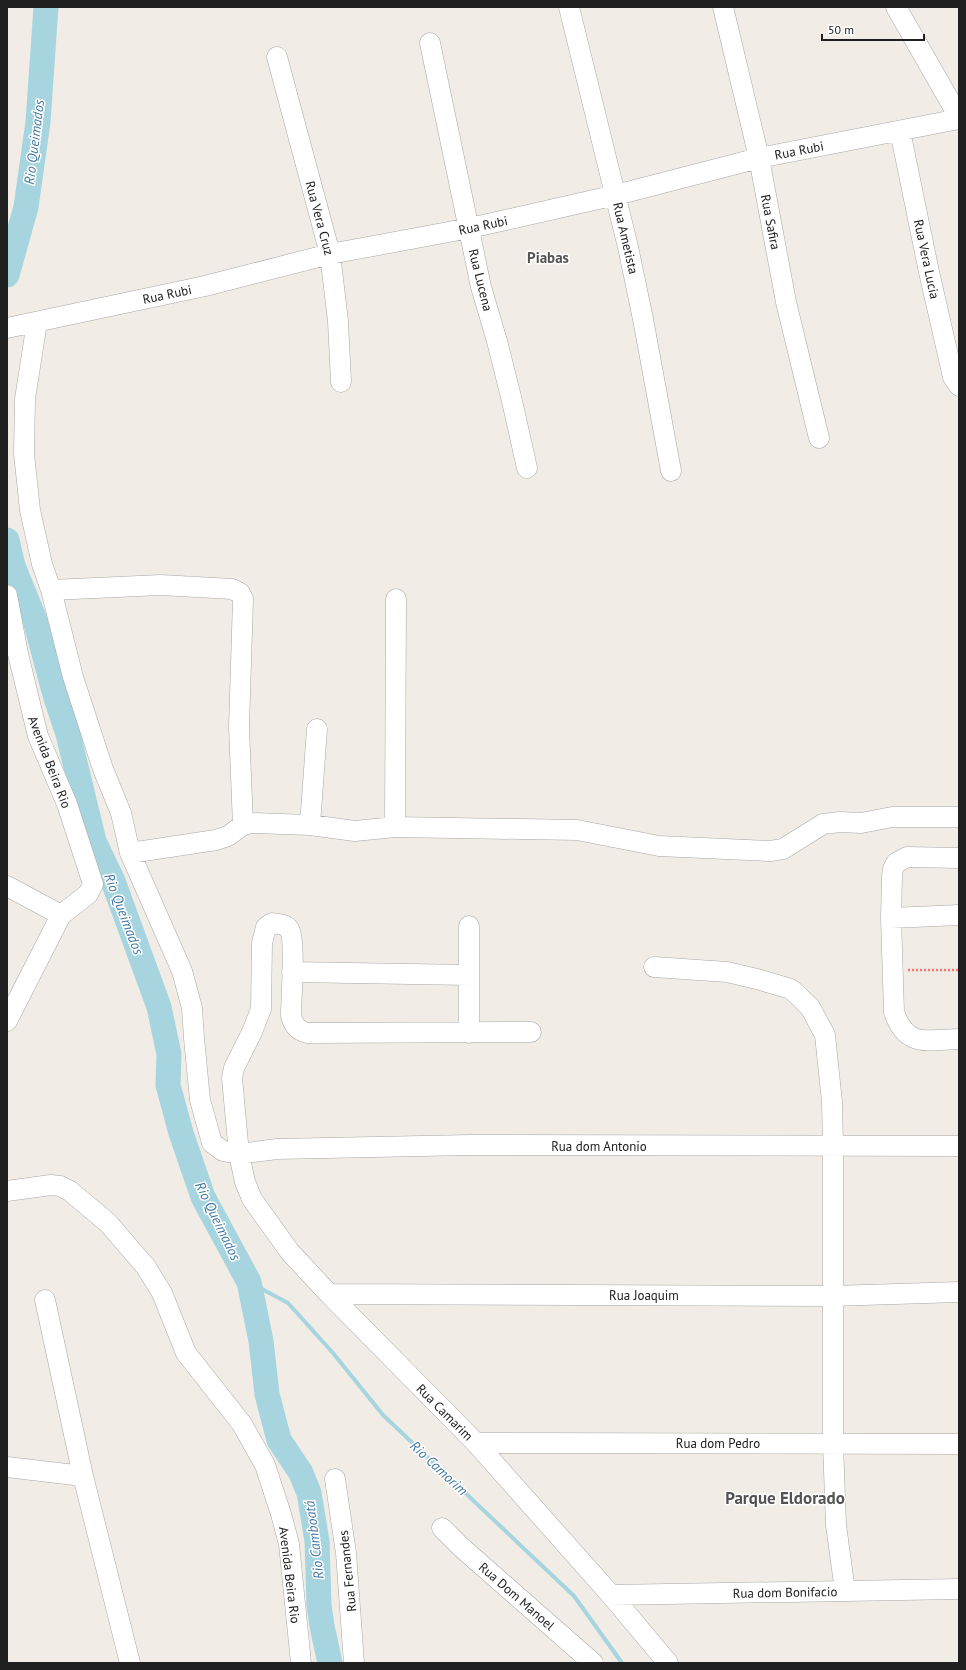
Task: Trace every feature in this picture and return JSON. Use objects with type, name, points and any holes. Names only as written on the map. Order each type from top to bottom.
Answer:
[{"type":"street","name":"Rua Ametista","points":[[569,7],[616,195],[643,319],[671,471]]},
{"type":"street","name":"Rua Safira","points":[[723,7],[759,158],[786,302],[819,438]]},
{"type":"street","points":[[896,7],[959,118]]},
{"type":"street","name":"Rua Lucena","points":[[430,43],[470,228],[481,287],[501,356],[527,468]]},
{"type":"street","name":"Rua Vera Cruz","points":[[277,57],[330,254],[338,322],[341,382]]},
{"type":"street","name":"Rua Rubi","points":[[22,325],[205,286],[330,254],[470,228],[616,195],[759,158],[959,118]]},
{"type":"street","name":"Rua Vera Lucia","points":[[900,131],[953,377],[959,386]]},
{"type":"street","points":[[22,325],[24,454],[30,510],[42,564],[51,590],[73,676],[103,769],[121,813],[130,852],[182,971],[192,1008],[200,1100],[212,1143],[223,1151],[239,1154]]},
{"type":"street","points":[[51,590],[161,585],[232,589],[240,593],[243,599],[239,727],[243,825]]},
{"type":"street","name":"Avenida Beira Rio","points":[[7,595],[18,654],[38,736],[67,804],[93,884],[88,894],[61,916]]},
{"type":"street","points":[[395,827],[396,599]]},
{"type":"street","points":[[310,825],[317,729]]},
{"type":"street","points":[[130,852],[216,840],[228,836],[243,825],[251,823],[310,825],[355,831],[395,827],[577,830],[659,846],[770,852],[783,849],[823,824],[840,822],[861,823],[892,817],[959,817]]},
{"type":"street","points":[[959,858],[907,857],[896,863],[893,869],[892,877],[891,918],[894,1012],[898,1024],[906,1034],[918,1040],[959,1039]]},
{"type":"street","points":[[7,886],[61,916],[7,1021]]},
{"type":"street","points":[[891,918],[959,915]]},
{"type":"street","name":"Rua Camarim","points":[[292,972],[292,943],[290,930],[287,927],[272,923],[266,927],[262,943],[261,1009],[233,1073],[239,1154],[244,1182],[259,1210],[290,1252],[329,1294],[476,1443],[611,1595],[668,1663]]},
{"type":"street","points":[[469,926],[470,1032]]},
{"type":"street","points":[[654,967],[726,972],[757,978],[791,990],[810,1007],[825,1035],[832,1102],[833,1146],[833,1443],[836,1525],[845,1591]]},
{"type":"street","points":[[469,975],[292,972],[291,1016],[295,1026],[307,1034],[531,1032]]},
{"type":"street","name":"Rua dom Antonio","points":[[239,1154],[277,1149],[446,1145],[959,1146]]},
{"type":"street","name":"Avenida Beira Rio","points":[[7,1192],[50,1185],[60,1186],[70,1191],[108,1223],[146,1267],[162,1292],[186,1353],[242,1424],[265,1465],[282,1514],[289,1544],[301,1663]]},
{"type":"street","name":"Rua Joaquim","points":[[329,1294],[832,1296],[959,1292]]},
{"type":"street","points":[[44,1300],[83,1476],[130,1663]]},
{"type":"street","name":"Rua dom Pedro","points":[[476,1443],[959,1444]]},
{"type":"street","points":[[7,1467],[83,1476]]},
{"type":"street","name":"Rua Fernandes","points":[[335,1479],[346,1553],[354,1663]]},
{"type":"street","name":"Rua Dom Manoel","points":[[442,1528],[461,1547],[593,1663]]},
{"type":"street","name":"Rua dom Bonifacio","points":[[611,1595],[959,1589]]},
{"type":"path","points":[[892,970],[959,970]]},
{"type":"waterway","name":"Rio Queimados","points":[[7,275],[26,207],[38,122],[46,7]]},
{"type":"waterway","name":"Rio Queimados","points":[[7,540],[13,566],[35,620],[55,695],[68,734],[94,841],[113,881],[159,1007],[169,1054],[168,1085],[181,1133],[203,1197],[249,1282],[261,1341],[267,1394],[279,1440],[301,1473],[309,1493],[317,1541],[319,1605],[330,1663]]},
{"type":"waterway","name":"Rio Camorim","points":[[249,1282],[288,1303],[333,1353],[383,1415],[574,1596],[622,1663]]},
{"type":"district","name":"Piabas","points":[[548,258]]},
{"type":"district","name":"Parque Eldorado","points":[[785,1498]]},
{"type":"water label","name":"Rio Camboatá","points":[[314,1540]]}]
